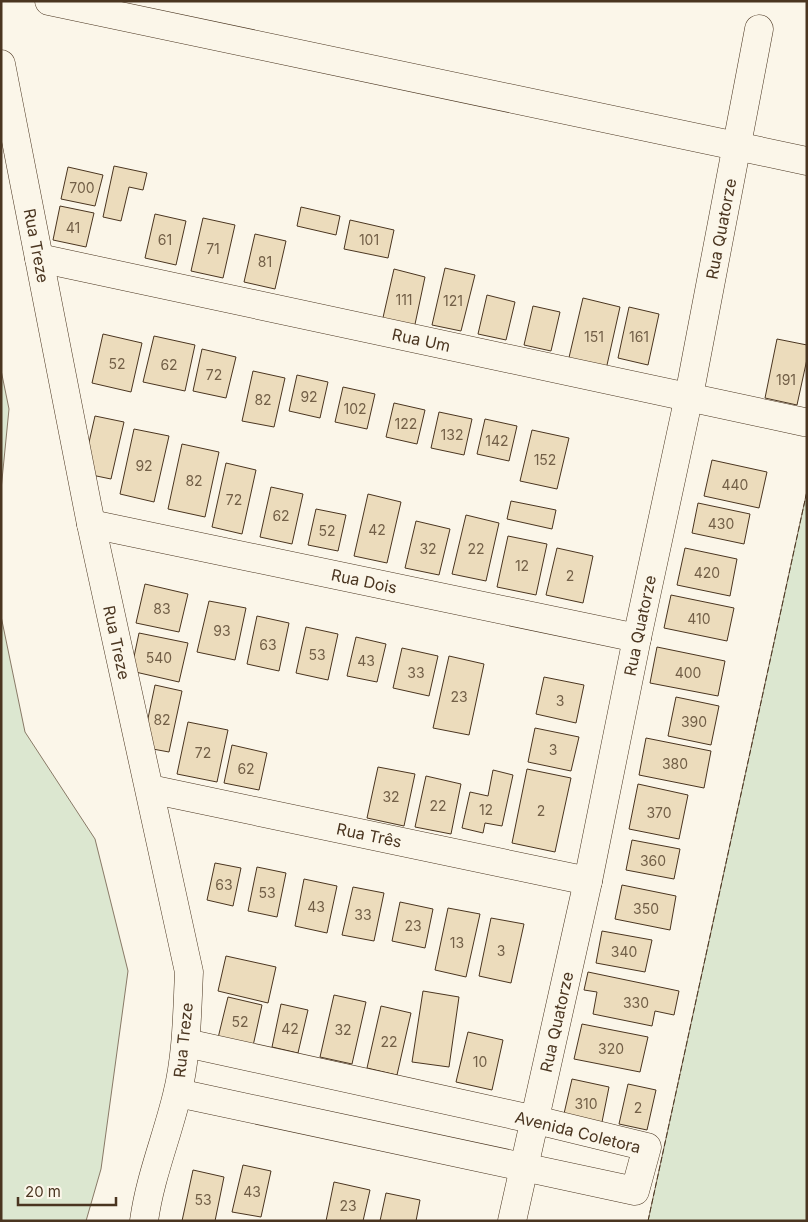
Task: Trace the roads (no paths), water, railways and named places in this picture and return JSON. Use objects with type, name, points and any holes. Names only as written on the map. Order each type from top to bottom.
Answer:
[{"type":"street","points":[[49,1],[737,148],[807,161]]},
{"type":"street","name":"Rua Quatorze","points":[[512,1221],[588,880],[637,638],[690,396],[759,29]]},
{"type":"street","name":"Rua Treze","points":[[1,64],[91,524],[189,972],[186,1043],[178,1093],[148,1193],[144,1221]]},
{"type":"street","name":"Rua Um","points":[[39,258],[690,396],[804,422]]},
{"type":"street","name":"Rua Dois","points":[[91,524],[637,638]]},
{"type":"street","name":"Rua Três","points":[[150,789],[588,880]]},
{"type":"street","name":"Avenida Coletora","points":[[178,1093],[635,1191],[647,1147],[536,1120],[186,1043]]}]
